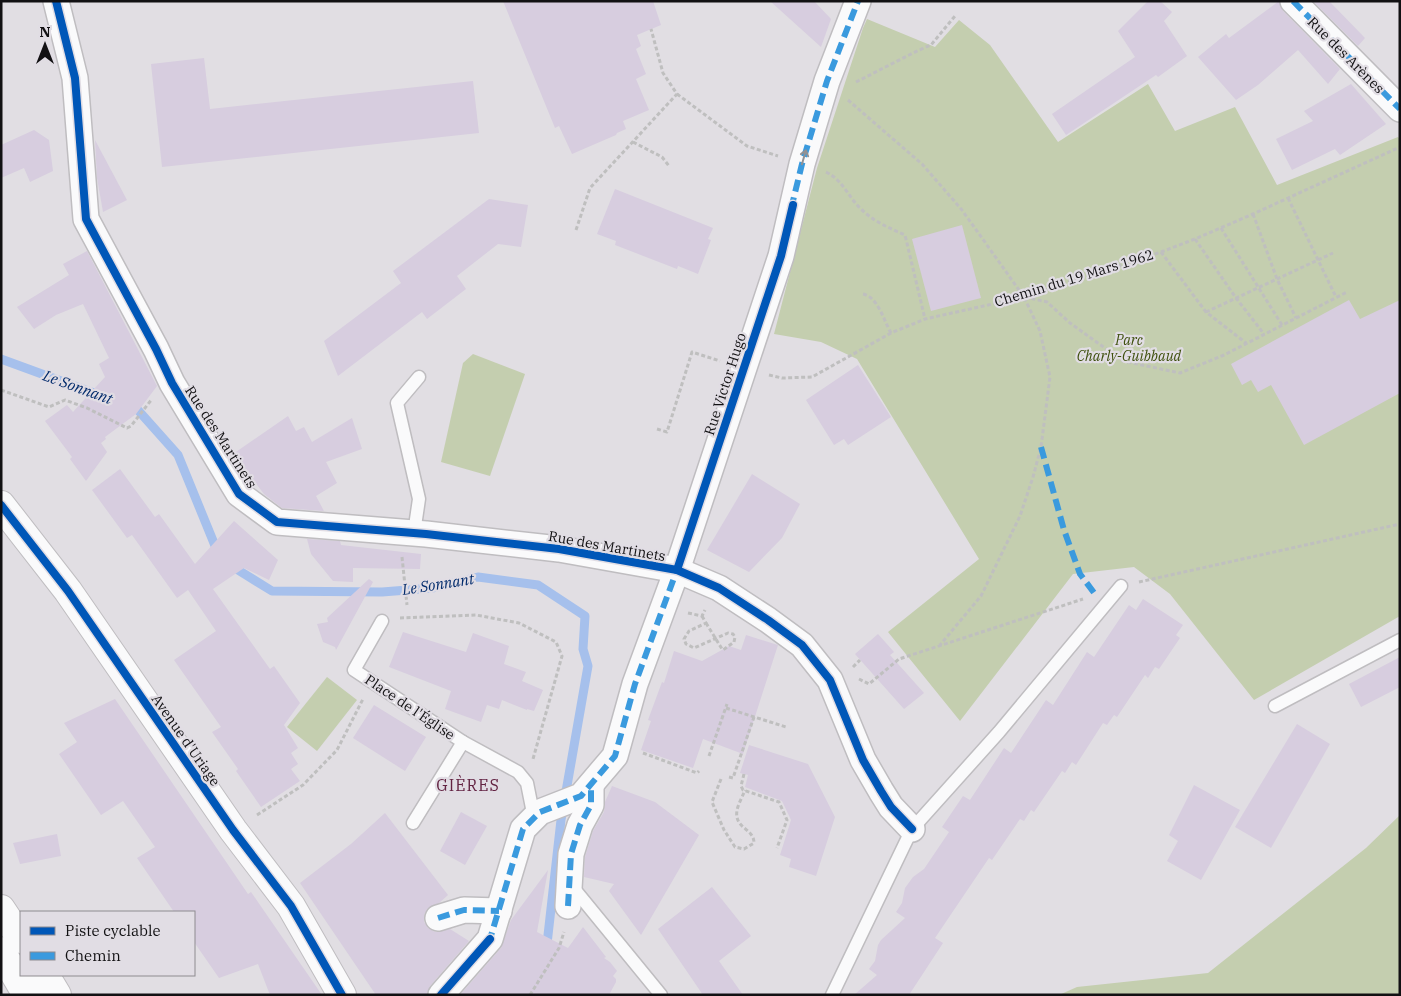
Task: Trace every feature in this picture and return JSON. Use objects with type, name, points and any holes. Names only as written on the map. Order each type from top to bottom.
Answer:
[{"type":"street","name":"Rue des Martinets","points":[[56,1],[75,78],[86,219],[156,349],[172,383],[239,494],[277,522],[414,533],[560,549],[677,570],[718,588],[768,620],[802,645],[830,680],[863,760],[880,791],[891,808],[912,830]]},
{"type":"street","name":"Rue Victor Hugo","points":[[537,815],[586,790],[615,756],[635,684],[677,570],[744,368],[780,256],[802,164],[832,85],[858,1]]},
{"type":"street","name":"Rue des Arènes","points":[[1293,1],[1400,109]]},
{"type":"street","name":"Avenue d'Uriage","points":[[1,505],[68,591],[233,830],[291,906],[342,995]]},
{"type":"street","points":[[568,894],[572,854],[580,825],[591,805],[586,790]]},
{"type":"street","points":[[440,995],[490,939],[523,829],[537,815]]},
{"type":"street","points":[[1,910],[20,938]]},
{"type":"street","points":[[438,918],[464,910],[499,911]]},
{"type":"street","points":[[1,951],[27,995]]},
{"type":"street","points":[[46,976],[57,995]]},
{"type":"lane","points":[[414,533],[419,500],[398,403],[419,377]]},
{"type":"lane","points":[[832,995],[912,830],[999,732],[1121,586]]},
{"type":"lane","name":"Place de l'Église","points":[[382,621],[354,670],[463,742],[518,772],[527,783]]},
{"type":"lane","points":[[1275,706],[1400,640]]},
{"type":"lane","name":"Place de l'Église","points":[[413,823],[463,742]]},
{"type":"lane","points":[[527,783],[537,815]]},
{"type":"lane","points":[[568,894],[661,995]]},
{"type":"path","points":[[940,645],[981,596],[1009,539],[1034,477],[1041,447],[1050,377],[1040,330],[1024,296],[962,210],[922,164],[832,85],[931,46],[955,16]]},
{"type":"path","points":[[651,29],[663,72],[677,94],[747,146],[817,168],[835,177],[860,209],[884,226],[904,235],[925,319]]},
{"type":"path","points":[[576,230],[590,188],[677,94]]},
{"type":"path","points":[[633,142],[662,157],[668,166]]},
{"type":"path","points":[[1288,198],[1336,298]]},
{"type":"path","points":[[1253,214],[1277,279],[1296,318]]},
{"type":"path","points":[[1221,228],[1282,325]]},
{"type":"path","points":[[1195,239],[1264,334]]},
{"type":"path","points":[[1161,252],[1206,312],[1246,343]]},
{"type":"path","points":[[1206,312],[1333,253]]},
{"type":"path","points":[[1024,296],[1047,302],[1070,323],[1123,361],[1180,373],[1224,355],[1347,292]]},
{"type":"path","points":[[863,294],[870,296],[874,301],[891,333]]},
{"type":"path","points":[[1,390],[50,407],[65,400],[87,408],[127,428],[131,426],[145,408]]},
{"type":"path","points":[[404,581],[407,605]]},
{"type":"path","points":[[382,621],[414,616],[476,615],[519,623],[556,642],[562,656],[527,783]]},
{"type":"path","points":[[702,616],[716,638],[722,649],[732,644],[735,637],[731,634],[716,638],[694,648],[686,644],[684,638],[687,633],[706,623]]},
{"type":"path","points":[[233,830],[303,785],[337,750],[372,681]]},
{"type":"path","points":[[709,756],[726,706],[786,727]]},
{"type":"path","points":[[742,781],[731,777],[754,717]]},
{"type":"path","points":[[744,774],[741,786],[745,790],[779,802],[787,820],[787,826],[777,848]]},
{"type":"path","points":[[721,778],[712,802],[730,841],[735,847],[744,849],[754,843],[754,837],[740,823],[737,817],[738,808],[745,790]]},
{"type":"path","points":[[530,995],[559,948],[566,924],[568,894]]},
{"type":"green space","name":"Parc Charly-Guibbaud","points":[[867,19],[935,47],[959,20],[990,45],[1058,142],[1148,84],[1175,131],[1235,107],[1277,185],[1398,137],[1400,139],[1400,616],[1254,700],[1170,594],[1134,567],[1073,574],[960,721],[888,632],[979,559],[857,359],[821,342],[774,334],[817,168]]},
{"type":"green space","points":[[473,354],[525,374],[490,476],[441,462],[463,363]]},
{"type":"green space","points":[[327,677],[357,700],[317,751],[287,727]]},
{"type":"green space","points":[[1400,815],[1400,995],[1059,995],[1077,987],[1208,973],[1366,848]]},
{"type":"building","points":[[503,1],[653,1],[661,25],[637,35],[641,46],[636,49],[646,74],[636,79],[649,110],[623,121],[626,129],[616,135],[572,154],[559,126],[555,128]]},
{"type":"building","points":[[770,1],[814,1],[831,19],[821,47]]},
{"type":"building","points":[[1148,1],[1160,1],[1172,12],[1164,21],[1187,56],[1158,77],[1156,75],[1066,135],[1052,114],[1135,57],[1118,31]]},
{"type":"building","points":[[1279,1],[1283,11],[1340,69],[1328,84],[1298,50],[1258,85],[1236,100],[1198,57],[1226,34],[1229,38]]},
{"type":"building","points":[[1313,1],[1329,1],[1365,38],[1358,46]]},
{"type":"building","points":[[204,58],[210,109],[473,81],[479,133],[162,167],[151,64]]},
{"type":"building","points":[[1351,84],[1386,124],[1340,155],[1335,149],[1292,170],[1276,139],[1313,121],[1304,111]]},
{"type":"building","points":[[34,130],[49,140],[53,171],[30,182],[24,168],[1,178],[1,145]]},
{"type":"building","points":[[95,140],[127,200],[103,212],[97,178]]},
{"type":"building","points":[[615,189],[713,228],[708,239],[711,240],[698,274],[678,266],[677,269],[615,245],[616,241],[597,234]]},
{"type":"building","points":[[489,199],[528,205],[521,247],[498,244],[457,276],[466,289],[427,319],[422,312],[338,376],[324,341],[401,283],[393,271]]},
{"type":"building","points":[[962,225],[981,298],[931,311],[912,239]]},
{"type":"building","points":[[87,251],[157,386],[136,414],[105,437],[106,439],[101,443],[107,452],[86,481],[70,459],[72,457],[45,421],[67,405],[73,412],[105,377],[99,364],[109,358],[83,304],[56,315],[34,329],[17,307],[69,275],[63,264]]},
{"type":"building","points":[[1349,300],[1360,319],[1400,300],[1400,393],[1304,445],[1271,385],[1258,392],[1251,380],[1242,385],[1231,364]]},
{"type":"building","points":[[858,365],[891,417],[848,445],[844,439],[834,445],[806,400]]},
{"type":"building","points":[[288,416],[296,431],[304,427],[312,442],[352,418],[362,449],[326,462],[337,483],[316,496],[324,511],[282,508],[264,494],[233,454]]},
{"type":"building","points":[[120,469],[155,517],[159,514],[195,564],[234,521],[278,560],[269,580],[244,568],[213,589],[270,669],[274,666],[300,703],[284,725],[298,748],[291,753],[298,764],[291,769],[300,781],[261,807],[236,771],[238,769],[212,732],[221,727],[174,660],[216,631],[188,590],[177,598],[132,535],[127,538],[92,490]]},
{"type":"building","points":[[752,474],[800,504],[782,538],[749,572],[707,550]]},
{"type":"building","points":[[307,539],[340,541],[341,545],[421,554],[420,569],[353,568],[353,582],[333,581],[311,554]]},
{"type":"building","points":[[369,579],[373,582],[336,650],[335,647],[323,642],[317,624],[328,622],[327,618]]},
{"type":"building","points":[[1143,599],[1183,625],[1176,635],[1180,638],[1159,669],[1155,667],[1148,678],[1145,675],[1117,717],[1114,715],[1107,725],[1103,723],[1076,765],[1072,762],[1065,773],[1062,771],[1034,812],[1031,810],[1024,821],[1020,819],[992,860],[989,858],[935,938],[943,943],[909,995],[854,995],[877,975],[869,969],[875,961],[878,945],[881,940],[905,918],[896,912],[902,903],[905,888],[913,877],[924,869],[949,832],[942,827],[963,796],[970,800],[1004,748],[1011,753],[1046,700],[1053,705],[1087,652],[1094,657],[1129,605],[1136,610]]},
{"type":"building","points":[[403,632],[466,652],[473,633],[509,646],[504,664],[526,672],[522,681],[543,690],[534,711],[502,700],[499,709],[487,705],[481,722],[445,709],[451,691],[389,667]]},
{"type":"building","points":[[878,634],[894,652],[890,655],[924,693],[904,709],[855,654]]},
{"type":"building","points":[[746,635],[778,645],[743,754],[703,739],[693,768],[641,750],[651,721],[648,720],[662,682],[664,683],[674,651],[702,661],[729,646],[741,650]]},
{"type":"building","points":[[1400,657],[1400,687],[1361,707],[1349,684]]},
{"type":"building","points":[[115,699],[248,894],[251,892],[322,995],[270,995],[258,964],[219,978],[195,943],[195,911],[173,911],[137,858],[155,847],[123,801],[101,815],[59,754],[77,742],[64,723]]},
{"type":"building","points":[[374,705],[426,737],[405,771],[353,738]]},
{"type":"building","points":[[1297,724],[1330,744],[1271,848],[1235,827]]},
{"type":"building","points":[[749,745],[808,764],[835,817],[816,876],[789,867],[791,859],[780,855],[791,820],[782,801],[745,787],[748,775],[740,773]]},
{"type":"building","points":[[1194,785],[1240,810],[1201,880],[1167,861],[1178,841],[1169,835]]},
{"type":"building","points":[[612,786],[655,802],[699,835],[641,935],[609,891],[614,884],[584,877],[585,857],[593,831],[604,812],[605,802]]},
{"type":"building","points":[[461,812],[487,826],[465,865],[440,851]]},
{"type":"building","points":[[385,813],[448,895],[439,903],[427,909],[424,915],[424,922],[428,928],[435,932],[450,929],[469,941],[430,986],[427,995],[376,995],[300,883],[351,844]]},
{"type":"building","points":[[57,834],[61,856],[20,864],[13,843]]},
{"type":"building","points":[[548,870],[537,932],[568,948],[583,927],[606,957],[604,958],[617,971],[613,976],[616,982],[609,995],[460,995],[501,948],[511,920]]},
{"type":"building","points":[[712,887],[751,936],[719,961],[743,995],[703,995],[658,929]]},
{"type":"waterway","name":"Le Sonnant","points":[[1,359],[102,396]]},
{"type":"waterway","name":"Le Sonnant","points":[[128,406],[137,409],[178,455],[218,553]]},
{"type":"waterway","name":"Le Sonnant","points":[[230,565],[272,591],[382,592],[433,588],[478,577],[538,585],[585,616],[583,649],[588,666],[561,820],[546,948]]},
{"type":"marked path","points":[[791,209],[802,164],[827,81],[858,1]]},
{"type":"marked path","points":[[1293,1],[1400,109]]},
{"type":"marked path","points":[[1041,447],[1064,530],[1080,574],[1095,594]]},
{"type":"marked path","points":[[487,943],[490,939],[523,829],[540,812],[581,796],[615,756],[635,684],[678,567]]},
{"type":"marked path","points":[[568,906],[571,854],[580,825],[591,805],[591,785]]},
{"type":"marked path","points":[[438,918],[464,910],[499,911]]},
{"type":"cycle path","points":[[56,1],[75,78],[86,219],[156,349],[172,383],[239,494],[277,522],[426,534],[559,549],[677,570],[719,588],[802,645],[830,680],[863,760],[881,791],[891,807],[912,829]]},
{"type":"cycle path","points":[[677,570],[781,256],[793,205]]},
{"type":"cycle path","points":[[1,505],[68,591],[233,830],[291,906],[342,995]]},
{"type":"cycle path","points":[[441,995],[490,939]]},
{"type":"district","name":"GIÈRES","points":[[468,785]]}]
